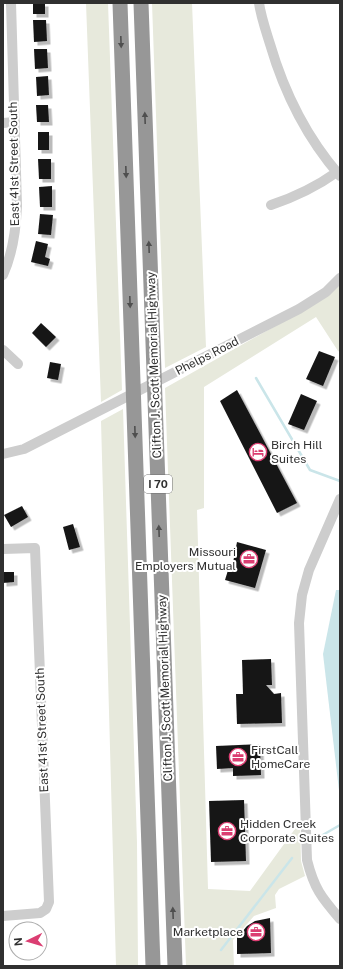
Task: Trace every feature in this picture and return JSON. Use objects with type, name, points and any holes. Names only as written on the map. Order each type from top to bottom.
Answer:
[{"type":"highway","name":"Clifton J. Scott Memorial Highway","points":[[120,3],[153,966]]},
{"type":"highway","name":"Clifton J. Scott Memorial Highway","points":[[141,3],[174,966]]},
{"type":"street","name":"East 41st Street South","points":[[3,275],[12,249],[16,226],[11,3]]},
{"type":"street","points":[[259,3],[261,15],[278,72],[291,100],[320,150],[339,174],[293,197],[271,205]]},
{"type":"street","points":[[3,123],[14,122]]},
{"type":"street","name":"Phelps Road","points":[[3,454],[24,449],[299,309],[326,292],[340,278]]},
{"type":"street","points":[[3,350],[18,364]]},
{"type":"street","points":[[340,499],[308,570],[302,595],[298,623],[307,860],[310,874],[317,890],[340,919]]},
{"type":"street","name":"East 41st Street South","points":[[3,549],[35,548],[48,902],[44,911],[34,914],[3,916]]},
{"type":"shaded area","points":[[86,3],[108,3],[122,390],[101,402]]},
{"type":"shaded area","points":[[152,3],[192,3],[206,347],[165,368]]},
{"type":"shaded area","points":[[340,282],[340,352],[316,317],[204,387],[204,508],[197,510],[208,889],[250,891],[300,822],[301,861],[305,876],[279,889],[275,895],[276,908],[254,916],[233,940],[234,966],[186,966],[165,388],[302,311]]},
{"type":"shaded area","points":[[123,409],[137,843],[138,966],[116,966],[101,421]]},
{"type":"water","points":[[336,590],[340,590],[340,799],[323,654]]},
{"type":"building","points":[[33,3],[45,3],[45,14],[33,14]]},
{"type":"building","points":[[33,20],[46,20],[47,41],[34,42]]},
{"type":"building","points":[[34,49],[47,49],[48,68],[35,69]]},
{"type":"building","points":[[48,76],[49,95],[37,96],[36,77]]},
{"type":"building","points":[[36,105],[48,105],[49,122],[37,122]]},
{"type":"building","points":[[38,132],[49,132],[49,150],[38,150]]},
{"type":"building","points":[[38,159],[51,159],[51,179],[39,179]]},
{"type":"building","points":[[52,186],[52,207],[40,207],[39,187]]},
{"type":"building","points":[[40,214],[53,215],[51,235],[38,234]]},
{"type":"building","points":[[36,241],[48,244],[45,257],[50,259],[48,266],[31,262]]},
{"type":"building","points":[[41,323],[56,337],[46,347],[32,333]]},
{"type":"building","points":[[319,351],[335,357],[323,386],[306,379]]},
{"type":"building","points":[[50,362],[61,364],[58,380],[47,378]]},
{"type":"building","name":"Birch Hill Suites","points":[[237,390],[297,503],[277,513],[220,401]]},
{"type":"building","points":[[301,394],[317,401],[304,430],[288,424]]},
{"type":"building","points":[[22,506],[28,517],[11,527],[4,515]]},
{"type":"building","points":[[73,524],[80,547],[69,550],[63,527]]},
{"type":"building","name":"Missouri Employers Mutual","points":[[237,542],[266,550],[255,588],[225,580],[229,567],[232,568]]},
{"type":"building","points":[[3,572],[14,572],[14,582],[3,583]]},
{"type":"building","points":[[271,659],[272,685],[266,685],[274,694],[281,693],[282,723],[237,724],[236,694],[243,694],[242,660]]},
{"type":"building","name":"FirstCall HomeCare","points":[[260,744],[261,775],[233,776],[233,768],[217,769],[216,746]]},
{"type":"building","name":"Hidden Creek Corporate Suites","points":[[244,800],[246,861],[211,862],[209,801]]},
{"type":"building","name":"Marketplace","points":[[270,918],[271,953],[237,954],[237,938],[247,926],[255,921]]},
{"type":"waterway","points":[[256,378],[310,470],[340,481]]},
{"type":"waterway","points":[[321,836],[340,825]]},
{"type":"waterway","points":[[221,950],[292,858]]},
{"type":"place","name":"Birch Hill Suites","points":[[258,452]]},
{"type":"place","name":"Missouri Employers Mutual","points":[[249,559]]},
{"type":"place","name":"FirstCall HomeCare","points":[[238,757]]},
{"type":"place","name":"Hidden Creek Corporate Suites","points":[[227,831]]},
{"type":"place","name":"Marketplace","points":[[256,932]]}]
